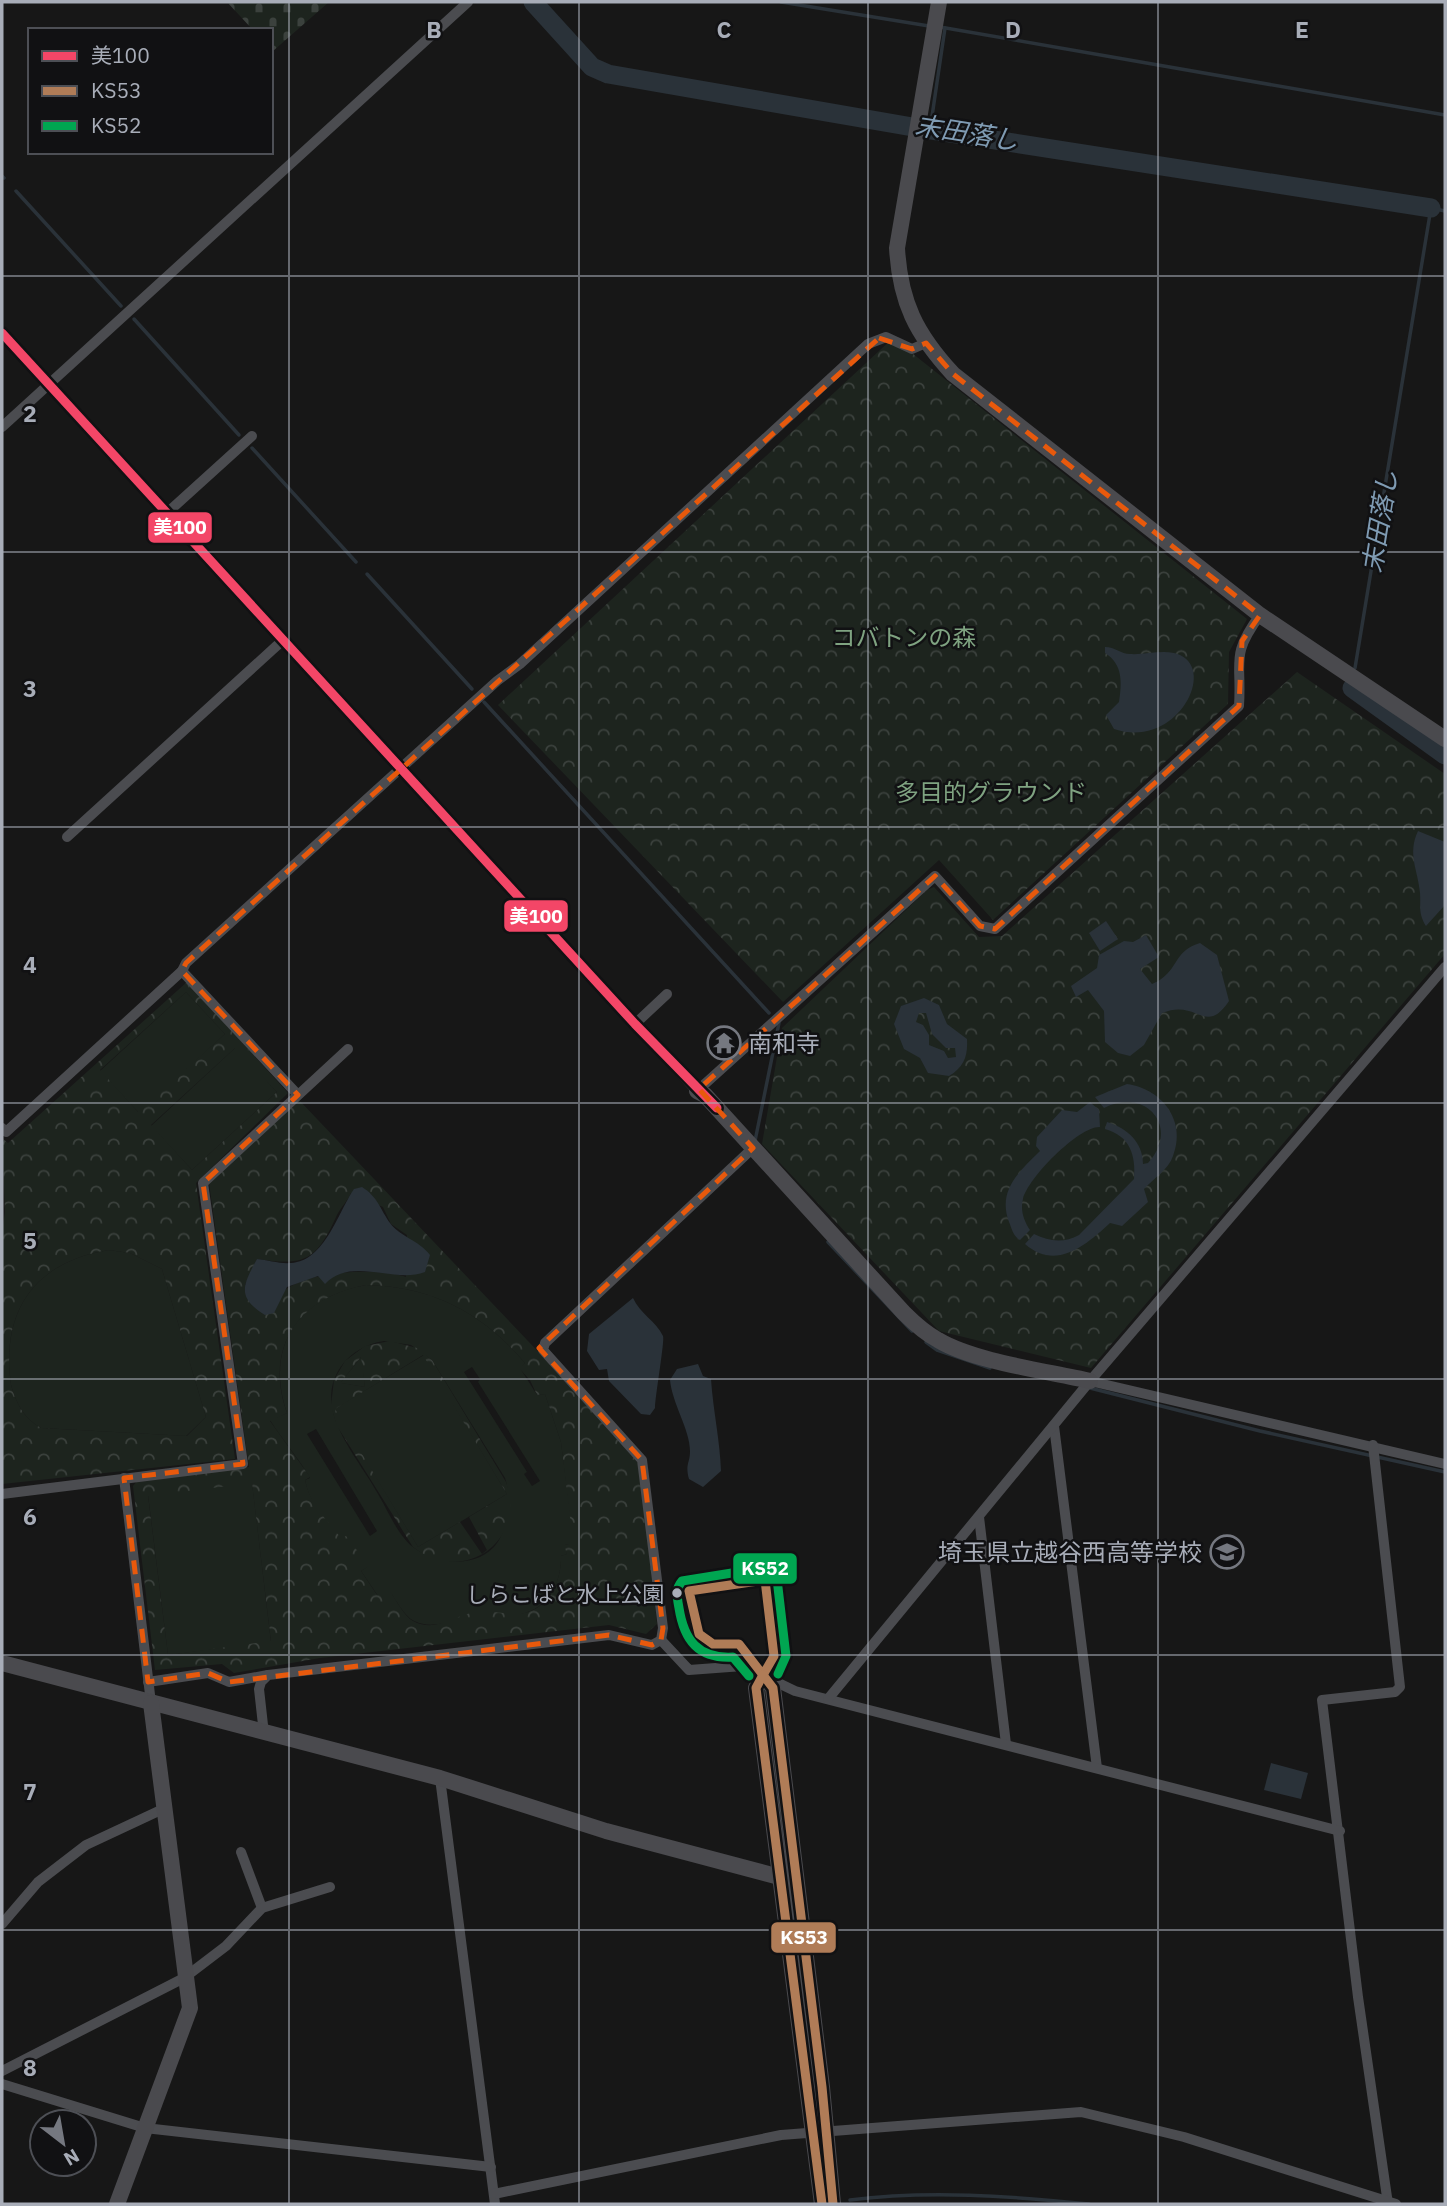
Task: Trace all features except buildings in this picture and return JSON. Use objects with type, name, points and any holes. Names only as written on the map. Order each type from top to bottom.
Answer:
[{"type":"street","points":[[2,427],[468,2]]},
{"type":"street","points":[[939,2],[897,248],[898,276],[906,302],[926,343],[953,374],[1261,615],[1445,739]]},
{"type":"street","points":[[2,333],[697,1091],[705,1095],[904,1313],[931,1335],[973,1353],[1445,1464]]},
{"type":"street","points":[[2,1128],[6,1132],[182,971],[186,963],[497,681],[520,664],[868,344],[886,337],[912,349],[926,343]]},
{"type":"street","points":[[167,513],[251,436]]},
{"type":"street","points":[[697,1091],[935,876],[980,926],[995,929],[1238,706],[1237,667],[1242,640],[1261,615]]},
{"type":"street","points":[[67,837],[283,640]]},
{"type":"street","points":[[828,1699],[1090,1381],[1445,967]]},
{"type":"street","points":[[182,971],[297,1094]]},
{"type":"street","points":[[635,1024],[667,994]]},
{"type":"street","points":[[2,1494],[243,1464],[203,1183],[348,1049]]},
{"type":"street","points":[[753,1149],[545,1343],[543,1350],[642,1460],[663,1628],[661,1640],[684,1668],[689,1670],[743,1666],[795,1691],[1340,1831]]},
{"type":"street","points":[[1054,1426],[1097,1768]]},
{"type":"street","points":[[440,1778],[494,2199],[782,2135],[1081,2112],[1184,2137],[1390,2204],[1358,1997],[1340,1831],[1322,1700],[1395,1692],[1400,1688],[1373,1445]]},
{"type":"street","points":[[117,2204],[190,2008],[184,1978],[124,1478]]},
{"type":"street","points":[[979,1517],[1006,1744]]},
{"type":"street","points":[[148,1682],[208,1674],[229,1682],[268,1675],[609,1635],[652,1645],[661,1640]]},
{"type":"street","points":[[2,1663],[264,1734],[440,1778],[606,1830],[788,1880]]},
{"type":"street","points":[[264,1734],[259,1689],[261,1682],[268,1675]]},
{"type":"street","points":[[764,1675],[773,1688],[788,1880],[822,2087],[818,2131],[822,2204]]},
{"type":"street","points":[[2,1924],[38,1882],[86,1845],[163,1809]]},
{"type":"street","points":[[241,1852],[262,1908]]},
{"type":"street","points":[[2,2071],[184,1978],[226,1946],[262,1908],[330,1887]]},
{"type":"street","points":[[2,2084],[145,2128],[491,2167]]},
{"type":"street","points":[[818,2131],[833,2204]]},
{"type":"highlighted area","points":[[879,338],[912,349],[926,343],[953,374],[1260,615],[1242,641],[1239,706],[995,929],[980,926],[935,876],[699,1089],[753,1148],[539,1348],[642,1460],[663,1628],[661,1640],[652,1645],[609,1635],[229,1682],[208,1673],[148,1682],[124,1478],[243,1464],[203,1183],[298,1095],[182,971],[186,963]]},
{"type":"green space","points":[[227,2],[329,2],[273,51],[273,28],[251,28]]},
{"type":"green space","name":"コバトンの森","points":[[893,338],[1247,619],[1229,652],[1228,704],[993,920],[939,860],[783,1002],[498,705]]},
{"type":"green space","points":[[1297,672],[1445,774],[1445,954],[1091,1368],[939,1331],[762,1144],[782,1028],[927,890],[934,887],[979,937],[1002,936]]},
{"type":"green space","points":[[187,982],[288,1093],[196,1183],[235,1459],[2,1484],[2,1232],[5,1212],[2,1138],[8,1143]],"holes":[[[186,992],[225,1034],[138,1112],[100,1070]],[[235,1048],[277,1092],[192,1170],[151,1125]],[[109,1250],[130,1253],[162,1269],[206,1417],[187,1436],[41,1428],[25,1415],[18,1404],[11,1385],[9,1358],[18,1312],[29,1293],[43,1278],[62,1265]]]},
{"type":"green space","points":[[186,992],[225,1034],[139,1113],[100,1071]]},
{"type":"green space","points":[[236,1047],[277,1092],[192,1170],[151,1126]]},
{"type":"green space","points":[[298,1099],[547,1361],[639,1464],[657,1624],[646,1634],[609,1625],[320,1658],[234,1673],[222,1664],[155,1670],[133,1486],[138,1480],[249,1467],[209,1183]],"holes":[[[351,1193],[383,1207],[391,1224],[407,1235],[406,1277],[377,1272],[340,1273],[305,1280],[281,1294],[245,1285],[257,1259],[286,1262],[307,1257],[315,1251]],[[366,1285],[390,1287],[434,1297],[454,1306],[474,1317],[509,1345],[525,1363],[519,1368],[530,1380],[537,1395],[545,1394],[561,1442],[572,1534],[567,1535],[569,1544],[564,1545],[567,1554],[561,1556],[556,1585],[538,1608],[518,1614],[475,1612],[444,1623],[429,1625],[413,1621],[403,1612],[390,1591],[377,1595],[361,1571],[369,1566],[346,1536],[341,1538],[314,1504],[305,1480],[310,1477],[270,1421],[287,1413],[281,1389],[280,1366],[284,1346],[293,1328],[306,1313],[322,1301],[343,1291]],[[252,1483],[271,1641],[168,1655],[148,1496]]]},
{"type":"green space","points":[[109,1250],[130,1253],[162,1269],[206,1417],[186,1436],[41,1428],[25,1415],[15,1398],[9,1358],[12,1333],[18,1312],[29,1293],[43,1278],[62,1265]]},
{"type":"green space","points":[[366,1285],[390,1287],[434,1297],[454,1306],[474,1317],[509,1345],[525,1363],[520,1368],[537,1395],[545,1394],[561,1442],[573,1535],[569,1544],[565,1545],[567,1554],[561,1556],[559,1575],[552,1592],[531,1611],[510,1615],[483,1613],[430,1625],[414,1621],[390,1592],[378,1596],[361,1571],[368,1566],[321,1516],[308,1492],[305,1480],[310,1478],[270,1420],[287,1413],[281,1388],[280,1366],[284,1346],[293,1328],[305,1313],[322,1300]],"holes":[[[377,1342],[411,1345],[432,1360],[505,1478],[508,1501],[505,1526],[499,1540],[491,1550],[481,1556],[458,1562],[446,1561],[423,1553],[407,1542],[340,1431],[331,1399],[333,1384],[340,1368],[349,1357]],[[472,1367],[480,1379],[478,1382],[540,1481],[532,1486],[524,1474],[527,1472],[464,1372]],[[316,1429],[377,1531],[370,1536],[307,1434]]]},
{"type":"green space","points":[[390,1341],[417,1348],[432,1360],[506,1482],[510,1504],[507,1523],[499,1539],[486,1552],[483,1553],[487,1550],[469,1517],[507,1494],[423,1355],[335,1409],[418,1547],[460,1522],[482,1554],[452,1562],[432,1558],[413,1547],[337,1426],[331,1406],[334,1380],[345,1361],[365,1346]],"holes":[[[361,1357],[365,1387],[341,1383],[341,1382]]]},
{"type":"green space","points":[[424,1355],[507,1494],[418,1547],[334,1409]]},
{"type":"green space","points":[[362,1356],[365,1387],[340,1383]]},
{"type":"green space","points":[[252,1482],[271,1642],[168,1655],[148,1495]]},
{"type":"shaded area","points":[[1105,647],[1130,654],[1174,653],[1188,660],[1193,673],[1193,688],[1186,703],[1174,718],[1157,728],[1137,733],[1114,729],[1106,715],[1119,702],[1121,681],[1118,668],[1105,653]]},
{"type":"shaded area","points":[[1418,831],[1445,842],[1445,905],[1426,926],[1421,914],[1413,855]]},
{"type":"shaded area","points":[[1106,921],[1118,939],[1100,951],[1089,933]]},
{"type":"shaded area","points":[[1146,935],[1159,957],[1140,969],[1152,984],[1167,974],[1184,952],[1200,943],[1217,955],[1229,1001],[1213,1016],[1207,1017],[1184,1010],[1162,1013],[1144,1045],[1130,1056],[1118,1053],[1105,1042],[1104,1011],[1088,990],[1076,997],[1071,986],[1097,968],[1099,955],[1124,941],[1133,942]]},
{"type":"shaded area","points":[[924,998],[939,1005],[947,1024],[967,1039],[964,1060],[954,1073],[949,1076],[928,1073],[920,1058],[904,1049],[894,1024],[901,1006]],"holes":[[[919,1013],[926,1013],[932,1034],[946,1048],[955,1048],[956,1057],[948,1058],[944,1051],[929,1045],[929,1035],[923,1025],[916,1022]]]},
{"type":"shaded area","points":[[1127,1084],[1151,1092],[1161,1100],[1174,1119],[1177,1131],[1171,1161],[1144,1189],[1148,1202],[1122,1226],[1110,1223],[1091,1240],[1070,1252],[1048,1255],[1037,1252],[1025,1244],[1034,1234],[1057,1240],[1079,1235],[1134,1179],[1134,1162],[1130,1148],[1120,1136],[1105,1129],[1107,1122],[1132,1137],[1140,1149],[1143,1164],[1148,1163],[1157,1150],[1161,1137],[1160,1124],[1154,1114],[1133,1102],[1104,1108],[1095,1097]]},
{"type":"shaded area","points":[[1090,1102],[1099,1110],[1100,1127],[1091,1129],[1068,1144],[1034,1179],[1022,1203],[1023,1215],[1030,1230],[1020,1240],[1013,1232],[1006,1211],[1006,1200],[1012,1182],[1040,1151],[1036,1146],[1037,1137],[1062,1110],[1077,1112]]},
{"type":"shaded area","points":[[362,1187],[375,1199],[394,1228],[430,1255],[425,1272],[400,1275],[347,1272],[335,1276],[325,1284],[318,1276],[287,1287],[274,1313],[265,1315],[256,1308],[246,1296],[245,1290],[248,1276],[257,1259],[291,1263],[313,1254],[329,1234],[354,1189]]},
{"type":"shaded area","points":[[633,1298],[663,1336],[655,1408],[650,1415],[641,1414],[609,1381],[607,1369],[599,1370],[587,1351],[589,1334]]},
{"type":"shaded area","points":[[698,1364],[703,1376],[711,1379],[721,1471],[703,1487],[689,1479],[689,1443],[670,1380],[677,1369]]},
{"type":"shaded area","points":[[1271,1763],[1308,1773],[1301,1799],[1264,1790]]},
{"type":"waterway","name":"末田落し","points":[[533,2],[592,67],[608,74],[930,130],[1431,208]]},
{"type":"waterway","points":[[781,2],[929,26]]},
{"type":"waterway","points":[[940,27],[1445,115]]},
{"type":"waterway","points":[[930,130],[945,28]]},
{"type":"waterway","points":[[16,191],[121,306]]},
{"type":"waterway","name":"末田落し","points":[[1355,668],[1431,208],[1445,211]]},
{"type":"waterway","points":[[134,319],[239,435]]},
{"type":"waterway","points":[[252,448],[356,562]]},
{"type":"waterway","points":[[367,574],[472,689]]},
{"type":"waterway","name":"末田落し","points":[[1352,688],[1445,755]]},
{"type":"waterway","points":[[484,702],[769,1013]]},
{"type":"waterway","points":[[755,1141],[779,1023]]},
{"type":"waterway","points":[[828,1242],[912,1331]]},
{"type":"waterway","points":[[926,1342],[937,1350],[990,1368]]},
{"type":"waterway","points":[[1090,1388],[1260,1431],[1445,1472]]},
{"type":"waterway","points":[[850,2200],[909,2195],[970,2195],[1089,2204]]},
{"type":"transit line","name":"美100","points":[[2,333],[635,1024],[717,1108]]},
{"type":"transit line","name":"KS52","points":[[749,1676],[733,1657],[710,1655],[689,1638],[681,1619],[678,1600],[677,1590],[682,1581],[763,1568],[773,1571],[777,1579],[786,1656],[778,1674]]},
{"type":"transit line","name":"KS53","points":[[765,1580],[774,1656],[763,1675],[739,1644],[713,1644],[699,1634],[689,1591],[765,1580]]},
{"type":"transit line","name":"KS53","points":[[763,1675],[773,1688],[822,2087],[833,2204]]},
{"type":"transit line","name":"KS53","points":[[763,1675],[756,1688],[822,2204]]},
{"type":"place","name":"南和寺","points":[[724,1043]]},
{"type":"place","name":"埼玉県立越谷西高等学校","points":[[1227,1552]]},
{"type":"place","name":"しらこばと水上公園","points":[[677,1593]]},
{"type":"park label","name":"多目的グラウンド","points":[[991,792]]}]
